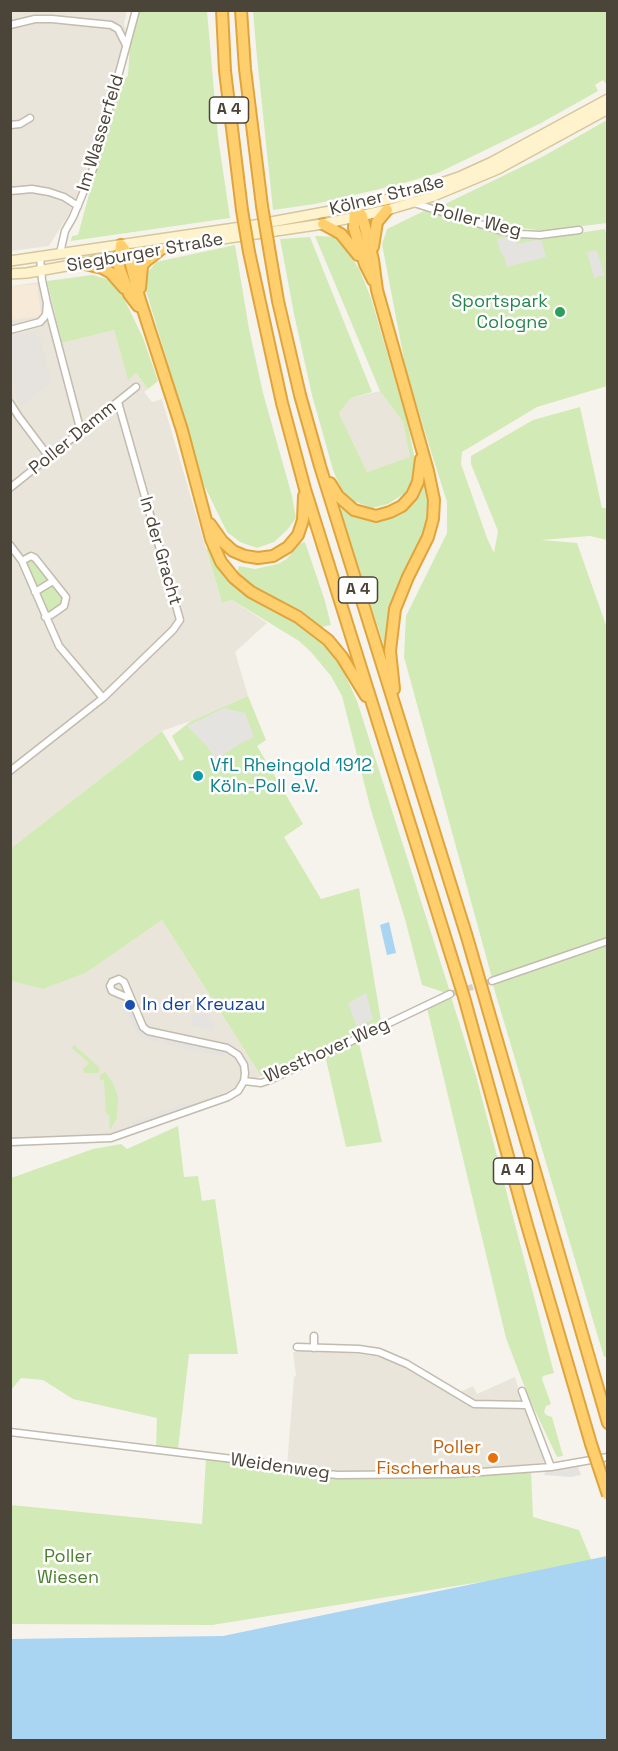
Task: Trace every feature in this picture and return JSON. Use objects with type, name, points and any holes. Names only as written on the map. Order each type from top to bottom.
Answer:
[{"type":"highway","name":"A 4","points":[[222,10],[225,71],[242,210],[282,403],[305,489],[464,997],[527,1225],[608,1495]]},
{"type":"highway","name":"A 4","points":[[241,10],[244,69],[268,248],[298,383],[320,466],[467,937],[608,1423]]},
{"type":"highway","points":[[369,262],[376,227],[387,210]]},
{"type":"highway","points":[[357,213],[354,228],[369,262],[428,471],[434,500],[433,519],[428,537],[395,609],[390,651],[396,714]]},
{"type":"highway","points":[[323,224],[337,230],[369,262]]},
{"type":"highway","points":[[121,245],[134,295],[146,320],[182,430],[211,539],[221,562],[234,579],[251,592],[298,617],[328,640],[342,657],[375,711]]},
{"type":"highway","points":[[134,295],[142,266],[160,250]]},
{"type":"highway","points":[[85,264],[111,273],[134,295]]},
{"type":"highway","points":[[320,466],[345,504],[365,514],[376,516],[402,506],[412,495],[418,482],[421,449]]},
{"type":"highway","points":[[206,519],[222,541],[233,551],[258,558],[273,556],[288,547],[298,535],[303,520],[305,489]]},
{"type":"main road","name":"Kölner Straße","points":[[279,230],[323,224],[459,177],[492,162],[608,99]]},
{"type":"main road","name":"Kölner Straße","points":[[255,225],[387,210],[413,202],[498,169],[608,110]]},
{"type":"main road","name":"Siegburger Straße","points":[[10,261],[255,225]]},
{"type":"main road","name":"Siegburger Straße","points":[[10,274],[85,264],[279,230]]},
{"type":"street","name":"Im Wasserfeld","points":[[60,254],[64,231],[78,206],[93,169],[136,10]]},
{"type":"street","points":[[10,25],[52,19],[111,25],[118,28],[126,45]]},
{"type":"street","points":[[10,125],[20,124],[30,118]]},
{"type":"street","points":[[10,191],[40,190],[64,197],[78,206]]},
{"type":"street","name":"Poller Weg","points":[[413,202],[424,208],[502,231],[540,235],[579,230]]},
{"type":"street","points":[[40,257],[47,303],[81,432]]},
{"type":"street","points":[[10,330],[40,322],[46,315],[47,303]]},
{"type":"street","name":"Poller Damm","points":[[10,488],[136,387]]},
{"type":"street","name":"In der Gracht","points":[[10,771],[103,698],[174,630],[180,620],[118,402]]},
{"type":"street","points":[[10,403],[50,457]]},
{"type":"street","points":[[10,545],[22,561],[58,646],[103,698]]},
{"type":"street","points":[[22,561],[31,556],[35,558],[66,597],[64,606],[51,615],[45,616]]},
{"type":"street","points":[[35,592],[53,581]]},
{"type":"street","points":[[492,981],[608,941]]},
{"type":"street","name":"Westhover Weg","points":[[10,1142],[94,1140],[125,1134],[228,1097],[238,1091],[244,1081],[261,1083],[270,1080],[450,994]]},
{"type":"street","points":[[131,999],[143,1027],[148,1031],[228,1048],[234,1052],[244,1065],[244,1081]]},
{"type":"street","points":[[314,1336],[314,1348]]},
{"type":"street","points":[[297,1347],[359,1349],[388,1355],[474,1404],[527,1405]]},
{"type":"street","points":[[522,1391],[551,1467]]},
{"type":"street","name":"Weidenweg","points":[[10,1432],[266,1463],[305,1472],[338,1475],[454,1474],[551,1467],[608,1457]]},
{"type":"shaded area","points":[[10,11],[127,11],[124,24],[127,32],[95,151],[69,214],[49,246],[11,251]]},
{"type":"shaded area","points":[[513,236],[517,244],[541,239],[546,257],[507,267],[497,239]]},
{"type":"shaded area","points":[[597,250],[604,275],[594,278],[587,252]]},
{"type":"shaded area","points":[[47,281],[62,343],[114,330],[128,379],[136,373],[148,389],[144,392],[152,402],[162,399],[222,603],[232,600],[267,623],[235,652],[248,696],[162,731],[11,848],[11,286]]},
{"type":"shaded area","points":[[37,284],[41,316],[11,320],[11,286]]},
{"type":"shaded area","points":[[32,332],[41,340],[51,382],[20,407],[15,392],[11,340],[16,334]]},
{"type":"shaded area","points":[[380,391],[403,422],[411,457],[367,472],[339,413],[351,398]]},
{"type":"shaded area","points":[[224,708],[245,713],[254,737],[216,760],[206,745],[187,726]]},
{"type":"shaded area","points":[[162,920],[261,1076],[181,1113],[94,1141],[11,1147],[11,981],[43,989],[86,973]]},
{"type":"shaded area","points":[[366,993],[373,1019],[357,1027],[348,1003]]},
{"type":"shaded area","points":[[131,1007],[141,1030],[160,1037],[159,1043],[143,1038],[136,1032],[126,1010]]},
{"type":"shaded area","points":[[209,1013],[209,1019],[216,1026],[212,1030],[192,1026],[191,1015]]},
{"type":"shaded area","points":[[165,1038],[225,1051],[224,1057],[164,1044]]},
{"type":"shaded area","points":[[188,1102],[190,1107],[134,1127],[132,1122]]},
{"type":"shaded area","points":[[323,1350],[393,1360],[454,1395],[473,1386],[477,1394],[515,1377],[546,1459],[543,1463],[452,1471],[345,1473],[310,1471],[287,1466],[294,1377],[296,1376],[293,1352]]},
{"type":"shaded area","points":[[578,1466],[581,1475],[571,1477],[544,1475],[546,1470]]},
{"type":"green space","points":[[140,11],[207,11],[218,137],[230,218],[71,241],[72,236],[78,235],[120,80],[128,76],[130,43]]},
{"type":"green space","points":[[253,11],[607,11],[607,85],[603,80],[595,85],[598,91],[541,123],[438,173],[315,204],[273,210]]},
{"type":"green space","points":[[607,120],[607,223],[544,231],[522,228],[443,205],[542,157]]},
{"type":"green space","points":[[424,211],[492,230],[533,237],[546,238],[605,229],[607,239],[607,386],[537,407],[462,452],[461,464],[494,553],[498,531],[471,464],[471,456],[533,420],[580,407],[602,508],[607,508],[607,540],[590,536],[541,540],[577,543],[607,628],[607,938],[492,978],[404,657],[406,616],[447,533],[447,502],[407,375],[382,244],[387,229]]},
{"type":"green space","points":[[315,236],[340,237],[360,271],[371,298],[407,421],[415,460],[412,479],[405,493],[388,504],[372,508],[351,500],[341,489],[333,470],[312,395],[280,239],[310,237],[372,392],[351,398],[339,413],[367,472],[410,457],[403,422],[380,391]]},
{"type":"green space","points":[[235,245],[249,329],[263,393],[296,518],[274,542],[257,548],[240,542],[227,532],[204,485],[145,287],[145,270],[149,271],[156,262]]},
{"type":"green space","points":[[92,275],[107,279],[111,277],[119,288],[143,338],[158,381],[148,389],[136,373],[128,380],[114,330],[62,343],[47,281]]},
{"type":"green space","points":[[424,471],[429,505],[428,517],[424,534],[389,616],[384,646],[340,510],[343,508],[364,518],[382,519],[395,515]]},
{"type":"green space","points":[[305,542],[331,625],[321,627],[238,576],[239,566],[255,569],[278,564],[288,558],[298,544]]},
{"type":"green space","points":[[206,548],[210,550],[229,580],[238,589],[308,630],[333,655],[344,672],[357,701],[450,992],[446,993],[422,985],[405,919],[371,810],[342,696],[331,676],[299,641],[232,600],[222,603]]},
{"type":"green space","points":[[28,560],[32,560],[47,578],[40,586],[35,585],[26,565]]},
{"type":"green space","points":[[50,586],[54,587],[63,600],[51,612],[48,612],[45,610],[40,594]]},
{"type":"green space","points":[[248,696],[266,740],[257,746],[303,824],[284,837],[321,899],[359,888],[381,1021],[261,1076],[162,920],[86,973],[43,989],[11,981],[11,848],[162,731],[180,761],[184,759],[172,736],[191,721]]},
{"type":"green space","points":[[607,946],[608,1356],[604,1357],[493,985]]},
{"type":"green space","points":[[451,997],[476,1076],[554,1373],[543,1376],[542,1379],[551,1404],[546,1406],[544,1412],[552,1417],[563,1456],[557,1457],[528,1396],[506,1338],[427,1008]]},
{"type":"green space","points":[[358,1039],[382,1142],[346,1147],[325,1055]]},
{"type":"green space","points":[[74,1045],[100,1068],[98,1073],[84,1073],[83,1069],[89,1063],[72,1048]]},
{"type":"green space","points":[[105,1072],[113,1083],[118,1097],[117,1118],[110,1130],[109,1115],[106,1113],[104,1080],[100,1080],[100,1075]]},
{"type":"green space","points":[[178,1126],[184,1177],[198,1176],[202,1201],[215,1199],[238,1354],[189,1354],[178,1449],[156,1447],[157,1418],[73,1399],[43,1380],[21,1378],[11,1390],[11,1178],[93,1149],[121,1144],[127,1149]]},
{"type":"green space","name":"Poller Wiesen","points":[[206,1459],[268,1466],[310,1475],[346,1478],[452,1477],[531,1471],[533,1517],[579,1530],[593,1564],[212,1625],[11,1624],[11,1505],[202,1524]]},
{"type":"water","points":[[389,922],[396,953],[387,955],[380,925]]},
{"type":"water","points":[[607,1556],[607,1740],[11,1740],[11,1639],[223,1636]]},
{"type":"tunnel","points":[[450,994],[492,981]]},
{"type":"place","name":"Sportspark Cologne","points":[[560,312]]},
{"type":"place","name":"VfL Rheingold 1912 Köln-Poll e.V.","points":[[198,776]]},
{"type":"place","name":"In der Kreuzau","points":[[130,1005]]},
{"type":"place","name":"Poller Fischerhaus","points":[[493,1458]]}]
